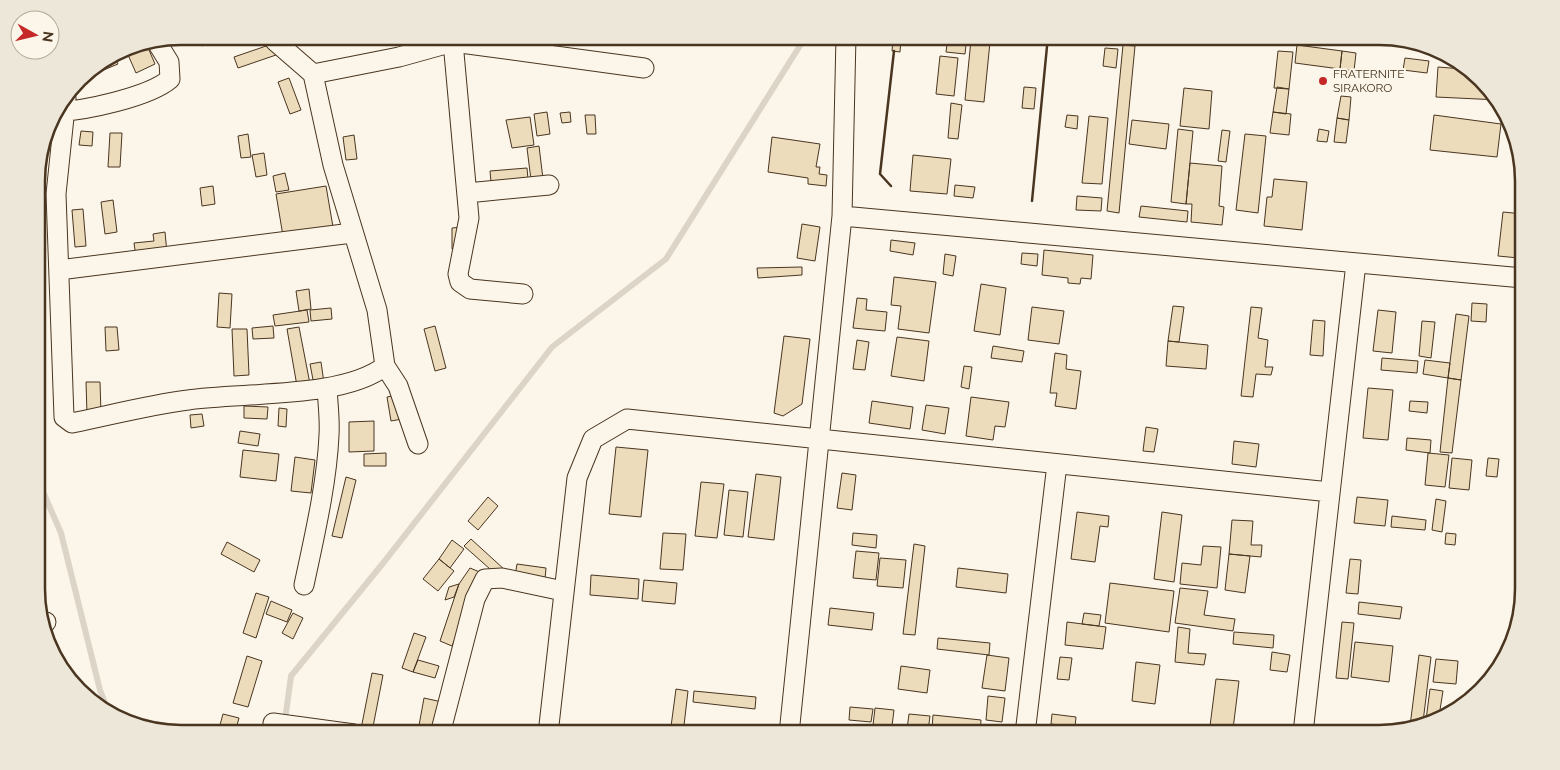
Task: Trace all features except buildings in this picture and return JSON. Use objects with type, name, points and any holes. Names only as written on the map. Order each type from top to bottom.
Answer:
[{"type":"street","points":[[280,45],[314,74],[333,165],[352,233],[377,310],[385,366],[398,386],[418,444]]},
{"type":"street","points":[[314,74],[399,58],[436,45]]},
{"type":"street","points":[[454,45],[470,218],[458,274],[460,282],[470,289],[523,294]]},
{"type":"street","points":[[493,45],[644,68]]},
{"type":"street","points":[[790,725],[842,216],[846,45]]},
{"type":"street","points":[[67,107],[106,104],[160,87],[170,79],[169,62],[160,47]]},
{"type":"street","points":[[61,117],[56,194],[64,417],[72,423],[188,400],[327,388],[376,373],[385,366]]},
{"type":"street","points":[[468,193],[549,185]]},
{"type":"street","points":[[842,216],[1515,277]]},
{"type":"street","points":[[59,270],[352,233]]},
{"type":"street","points":[[1304,725],[1356,262]]},
{"type":"street","points":[[304,585],[314,538],[329,435],[327,388]]},
{"type":"street","points":[[549,725],[577,478],[593,439],[626,419],[1330,492]]},
{"type":"street","points":[[1026,725],[1057,464]]},
{"type":"street","points":[[442,725],[475,599],[485,579],[502,578],[563,591]]},
{"type":"street","points":[[273,723],[288,725]]},
{"type":"waterway","points":[[286,713],[291,676],[384,562],[552,347],[666,259],[800,45]]},
{"type":"waterway","points":[[45,496],[61,533],[100,690],[105,702]]},
{"type":"wall","points":[[1032,201],[1047,45]]},
{"type":"wall","points":[[891,186],[880,174],[894,51]]},
{"type":"place","name":"FRATERNITE SIRAKORO","points":[[1323,81]]}]
